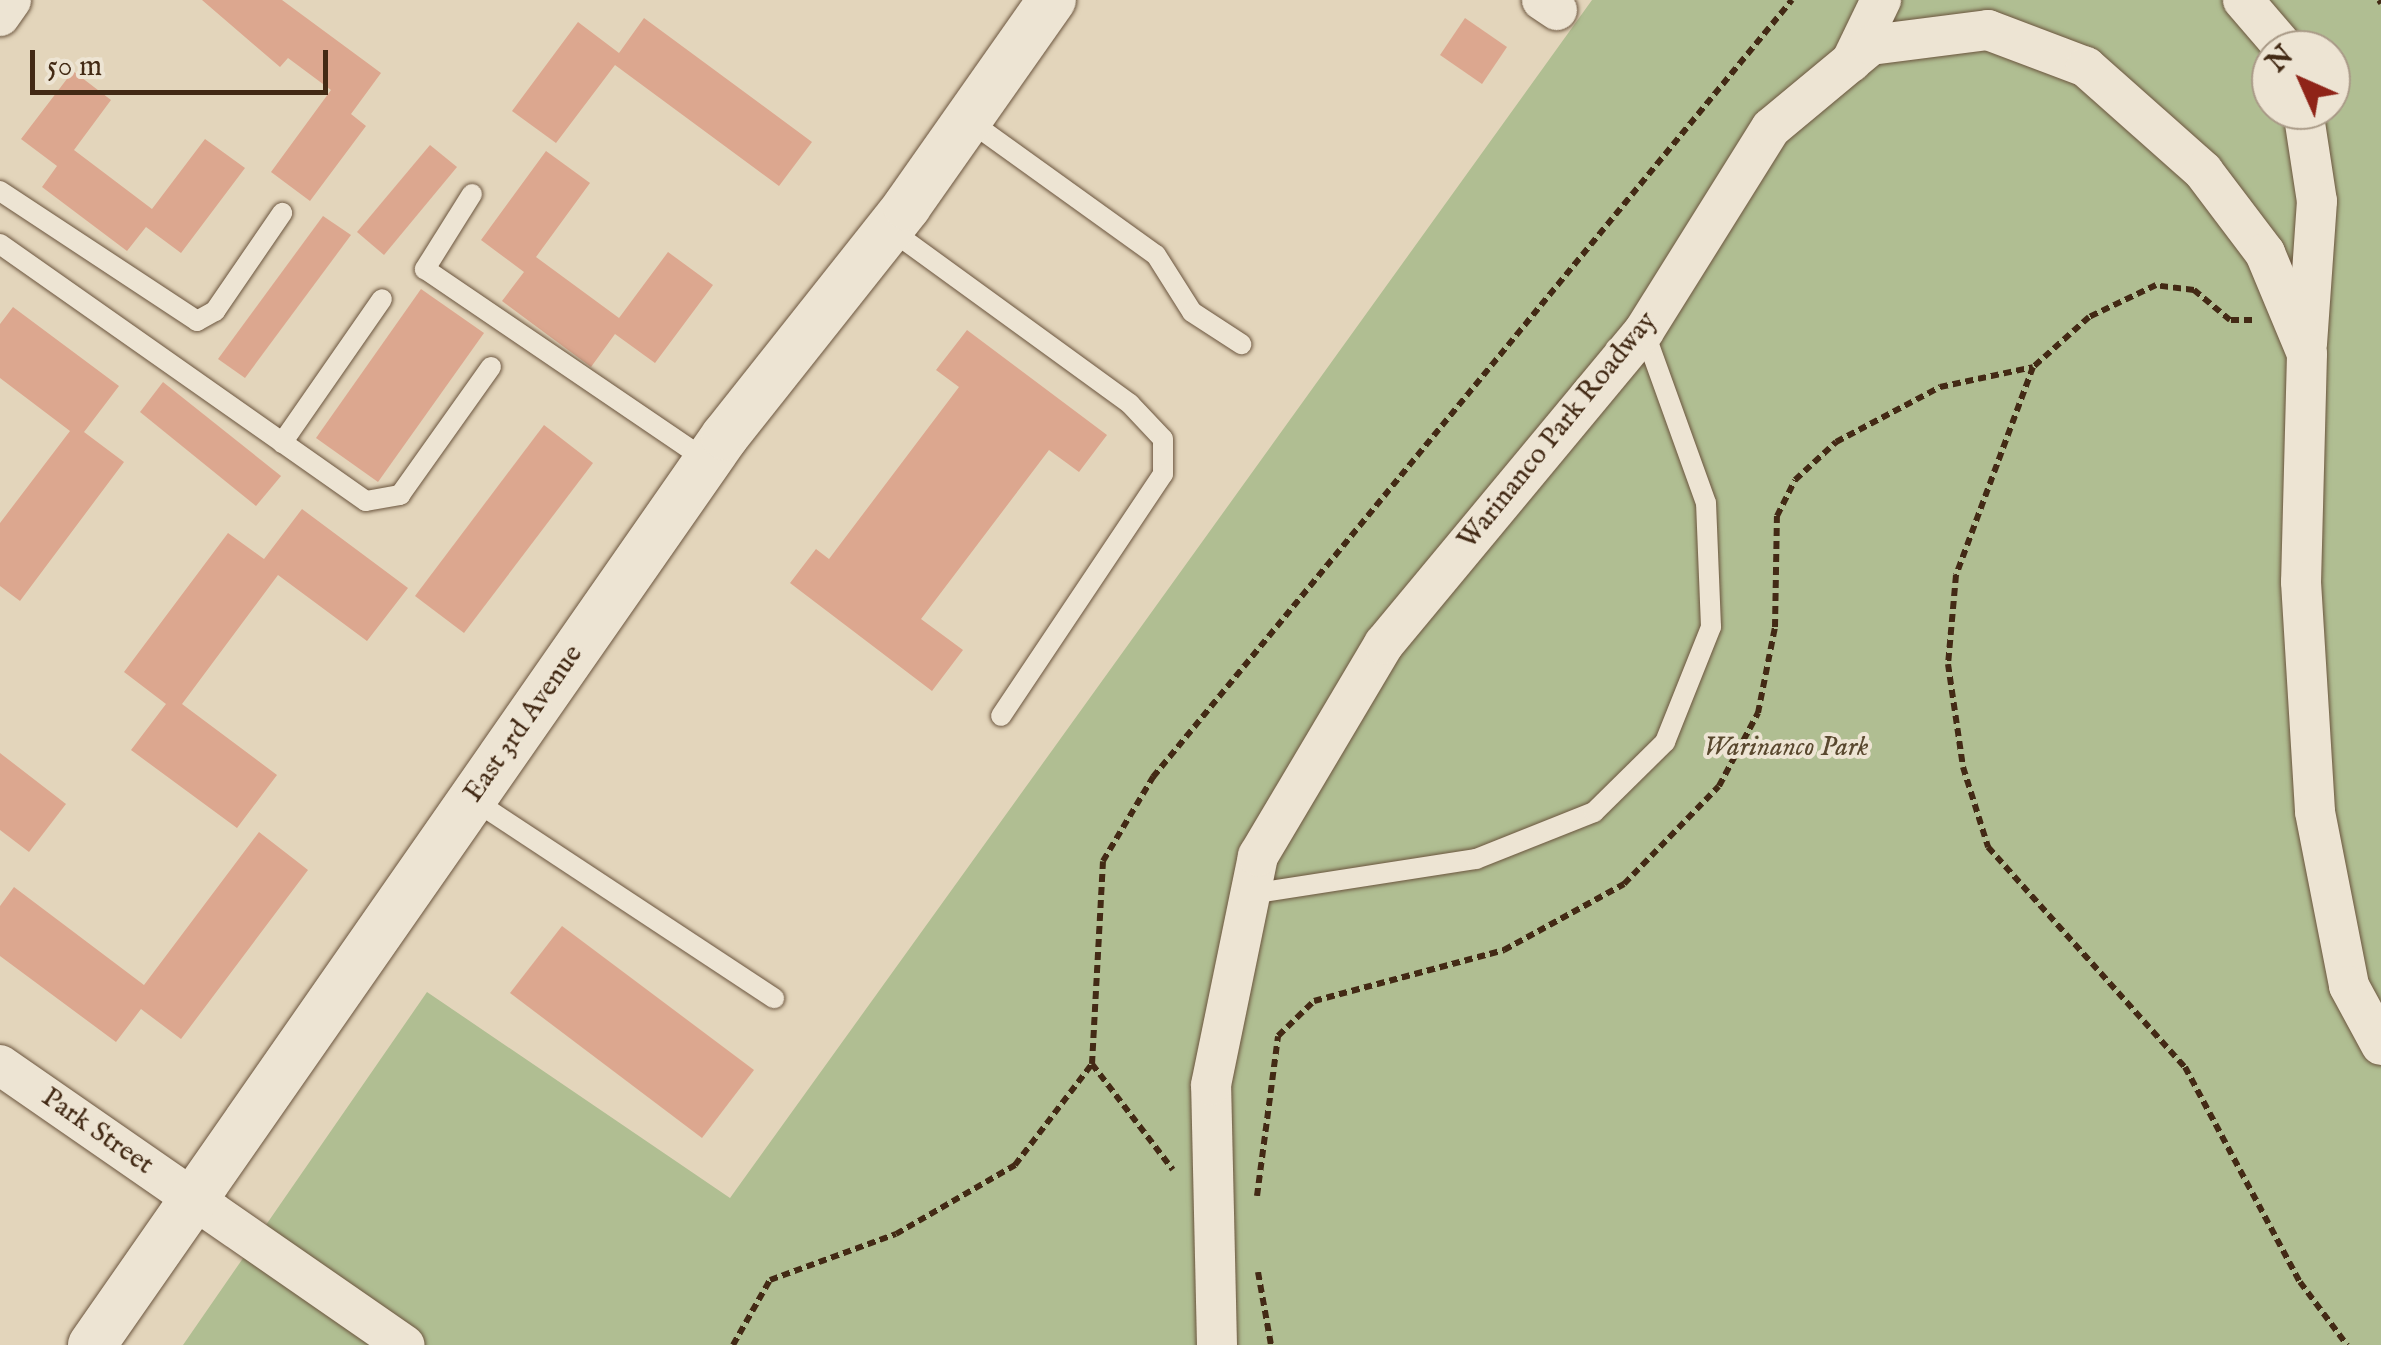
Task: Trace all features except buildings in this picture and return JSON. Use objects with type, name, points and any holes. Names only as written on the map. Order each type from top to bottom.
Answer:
[{"type":"street","points":[[0,16],[11,0]]},
{"type":"street","name":"East 3rd Avenue","points":[[92,1345],[708,461],[888,228],[1052,0]]},
{"type":"street","points":[[1850,62],[1882,0]]},
{"type":"street","points":[[2243,0],[2269,30]]},
{"type":"street","name":"Warinanco Park Roadway","points":[[1217,1345],[1209,1211],[1211,1085],[1258,856],[1384,644],[1644,331],[1771,128],[1872,45],[1988,30],[2086,67],[2203,172],[2264,253],[2306,354],[2301,582],[2315,812],[2349,986],[2381,1046]]},
{"type":"street","points":[[2306,130],[2317,202],[2306,354]]},
{"type":"street","name":"Park Street","points":[[0,1065],[405,1345]]},
{"type":"lane","points":[[970,117],[1156,255],[1192,312],[1240,344]]},
{"type":"lane","points":[[0,191],[197,321],[216,311],[282,213]]},
{"type":"lane","points":[[472,194],[425,270],[708,461]]},
{"type":"lane","points":[[888,228],[1130,404],[1163,439],[1163,474],[1001,716]]},
{"type":"lane","points":[[0,244],[366,501],[384,502],[400,495],[491,367]]},
{"type":"lane","points":[[282,443],[382,299]]},
{"type":"lane","points":[[1250,894],[1476,858],[1594,812],[1665,742],[1711,627],[1706,503],[1644,331]]},
{"type":"lane","points":[[472,798],[774,998]]},
{"type":"path","points":[[733,1345],[770,1280],[896,1234],[1014,1165],[1092,1064],[1103,861],[1153,777],[1792,0]]},
{"type":"path","points":[[2287,306],[2230,320],[2194,290],[2156,285],[2089,317],[2033,367],[1956,575],[1948,664],[1963,767],[1988,846],[2186,1066],[2300,1282],[2347,1345]]},
{"type":"path","points":[[1092,1064],[1209,1211]]},
{"type":"green space","name":"Warinanco Park","points":[[1592,0],[2381,0],[2381,1345],[183,1345],[427,992],[730,1198]]}]
